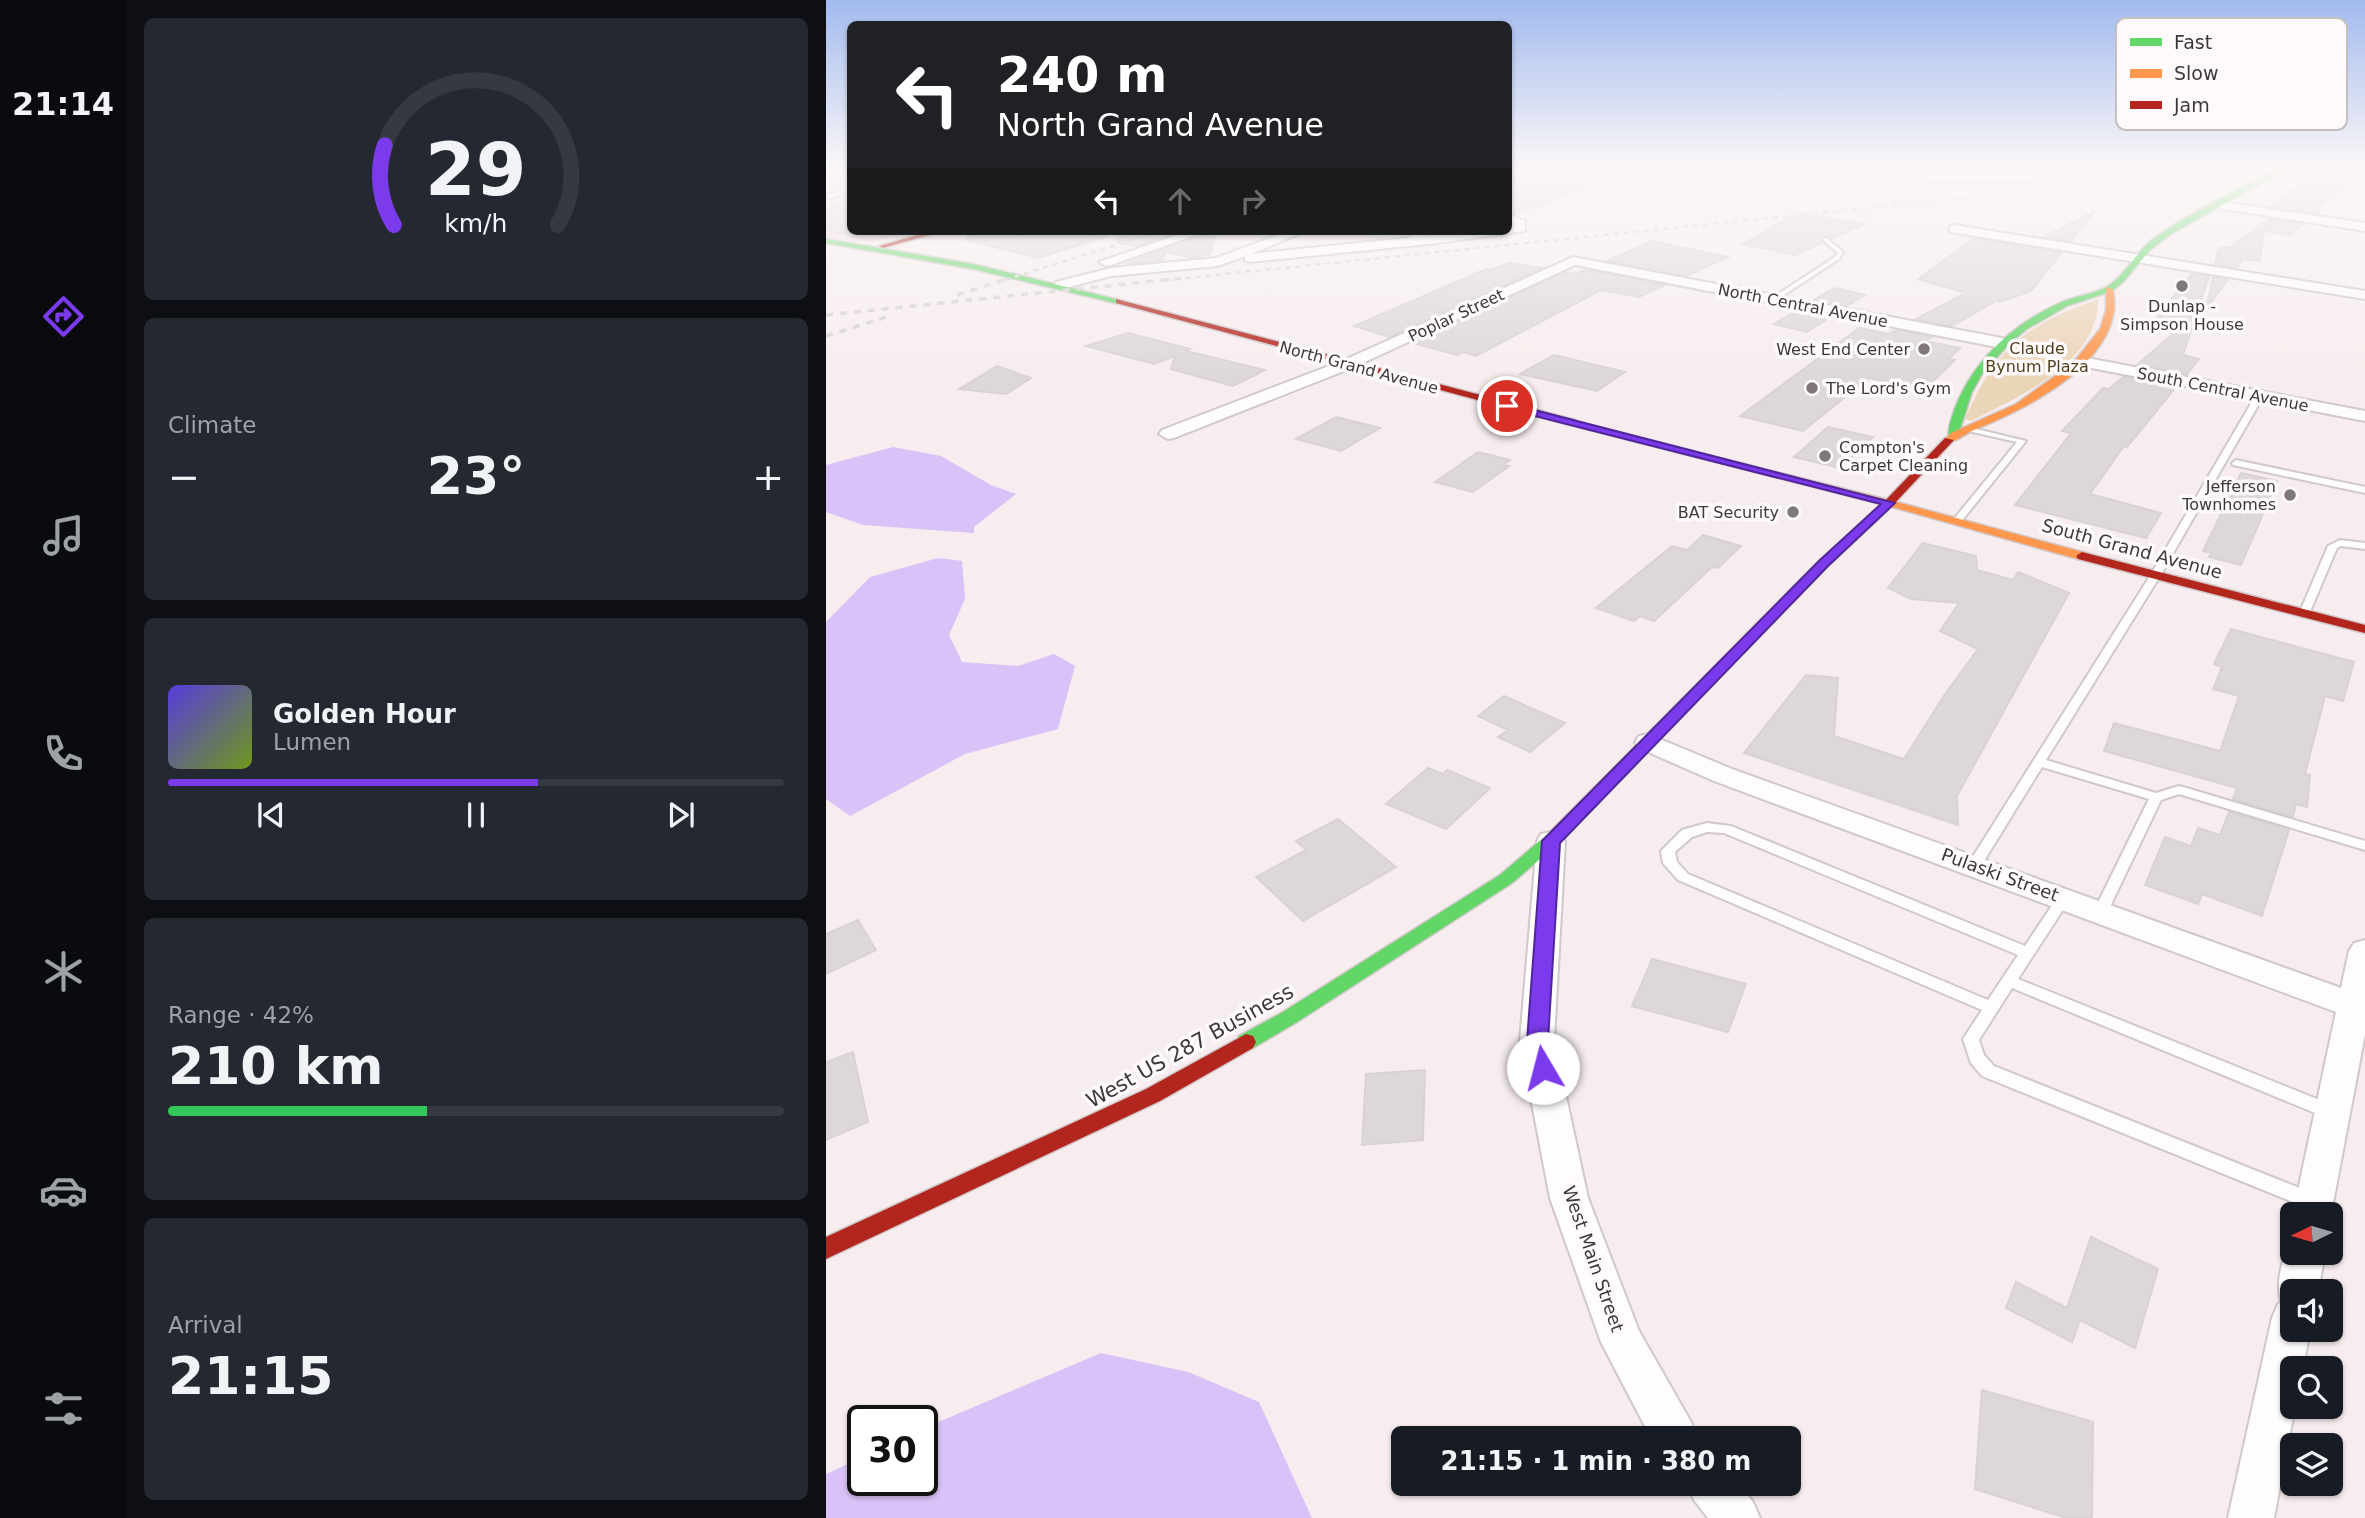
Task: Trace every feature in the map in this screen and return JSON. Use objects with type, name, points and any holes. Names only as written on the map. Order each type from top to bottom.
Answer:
[{"type":"main road","points":[[878,248],[915,238]]},
{"type":"main road","points":[[1953,436],[1954,416],[1961,397],[1978,369],[2002,343],[2062,304],[2109,289],[2137,257],[2163,238]]},
{"type":"main road","name":"North Grand Avenue","points":[[826,241],[878,248],[1061,285],[1640,441],[1889,503]]},
{"type":"main road","points":[[1551,841],[1953,436],[2001,416],[2046,390],[2082,362],[2107,322],[2112,301],[2109,289]]},
{"type":"main road","name":"South Grand Avenue","points":[[1889,503],[2155,576],[2365,629]]},
{"type":"main road","name":"West US 287 Business","points":[[826,1248],[1153,1095],[1290,1017],[1452,916],[1506,879],[1551,841]]},
{"type":"street","points":[[1043,282],[1180,238]]},
{"type":"street","points":[[1218,261],[1277,238]]},
{"type":"street","points":[[1411,238],[1429,240]]},
{"type":"street","points":[[1061,285],[1111,272],[1446,238]]},
{"type":"street","points":[[2012,238],[2365,295]]},
{"type":"street","name":"North Central Avenue","points":[[1563,265],[1580,261],[2002,343]]},
{"type":"street","name":"Poplar Street","points":[[1348,364],[1563,265]]},
{"type":"street","name":"South Central Avenue","points":[[2082,362],[2365,416]]},
{"type":"street","points":[[1168,434],[1348,364]]},
{"type":"street","name":"Pulaski Street","points":[[1648,743],[1723,775],[2353,1004]]},
{"type":"street","name":"West Main Street","points":[[1551,841],[1537,1041],[1569,1198],[1622,1342],[1668,1426]]},
{"type":"street","points":[[2315,1202],[2365,951]]},
{"type":"street","points":[[2251,1518],[2287,1342]]},
{"type":"street","points":[[1720,1496],[1737,1518]]},
{"type":"lane","points":[[1774,299],[1837,258],[1841,253],[1825,239]]},
{"type":"lane","points":[[1974,866],[2155,576],[2259,397]]},
{"type":"lane","points":[[1957,521],[2022,441],[1971,429]]},
{"type":"lane","points":[[2236,463],[2365,490]]},
{"type":"lane","points":[[2304,614],[2333,546],[2351,543],[2365,546]]},
{"type":"lane","points":[[2039,762],[2156,797],[2179,790],[2365,846]]},
{"type":"lane","points":[[2100,913],[2156,797]]},
{"type":"lane","points":[[1992,1008],[1683,877],[1670,863],[1668,851],[1685,832],[1712,827],[1726,829],[2028,953]]},
{"type":"lane","points":[[2063,899],[1971,1039],[1978,1058],[1988,1071],[2297,1202]]},
{"type":"lane","points":[[2009,981],[2332,1112]]},
{"type":"shaded area","points":[[826,238],[888,238],[872,242]]},
{"type":"shaded area","points":[[893,447],[941,456],[991,485],[1016,494],[974,527],[974,533],[863,525],[826,512],[826,465]]},
{"type":"shaded area","points":[[938,558],[962,561],[965,599],[949,635],[962,662],[1018,666],[1054,654],[1075,666],[1058,729],[965,754],[850,816],[826,799],[826,622],[870,577]]},
{"type":"shaded area","points":[[1101,1353],[1188,1372],[1259,1402],[1312,1518],[826,1518],[826,1474],[847,1464],[847,1496],[938,1496],[938,1422]]},
{"type":"green space","name":"Claude Bynum Plaza","points":[[2098,299],[2095,322],[2085,342],[2071,359],[2032,389],[2011,401],[1971,421],[1965,419],[1989,374],[2016,342],[2051,319]]},
{"type":"building","points":[[967,238],[1103,238],[1038,258],[967,240]]},
{"type":"building","points":[[1117,238],[1161,238],[1137,246],[1117,242]]},
{"type":"building","points":[[1193,238],[1215,238],[1210,254],[1192,258],[1166,252],[1162,261],[1126,264]]},
{"type":"building","points":[[1754,238],[1821,238],[1822,243],[1795,255],[1743,244]]},
{"type":"building","points":[[1974,238],[2061,253],[2031,291],[1996,301],[1952,326],[1916,319],[1966,293],[1918,279]]},
{"type":"building","points":[[2050,238],[2074,238],[2071,241]]},
{"type":"building","points":[[2243,238],[2263,238],[2260,261],[2243,259],[2236,268],[2215,264],[2219,247],[2229,248]]},
{"type":"building","points":[[1651,241],[1728,257],[1686,276],[1607,261]]},
{"type":"building","points":[[1509,263],[1543,268],[1390,337],[1354,326],[1486,269],[1491,270]]},
{"type":"building","points":[[1586,270],[1665,285],[1639,297],[1601,290],[1476,356],[1464,352],[1457,355],[1413,343],[1565,272],[1573,274]]},
{"type":"building","points":[[2192,274],[2209,276],[2183,355],[2199,359],[2187,374],[2137,365],[2174,333],[2147,329]]},
{"type":"building","points":[[2213,277],[2228,279],[2206,309]]},
{"type":"building","points":[[1834,288],[1865,295],[1847,306],[1814,300]]},
{"type":"building","points":[[1796,311],[1830,317],[1807,332],[1774,324]]},
{"type":"building","points":[[1859,328],[1889,334],[1896,330],[1932,337],[1925,341],[1960,348],[1948,359],[1955,360],[1924,390],[1869,378],[1803,431],[1740,416]]},
{"type":"building","points":[[1128,333],[1190,349],[1186,351],[1265,370],[1233,386],[1171,369],[1175,356],[1154,364],[1086,346]]},
{"type":"building","points":[[1554,355],[1625,372],[1597,391],[1520,374]]},
{"type":"building","points":[[997,366],[1031,378],[1006,394],[959,389]]},
{"type":"building","points":[[2123,377],[2176,387],[2127,447],[2124,446],[2090,494],[2161,513],[2146,538],[2015,505],[2071,433],[2062,431],[2103,388],[2109,389]]},
{"type":"building","points":[[1336,417],[1380,428],[1341,451],[1296,439]]},
{"type":"building","points":[[1828,427],[1873,437],[1840,468],[1794,457]]},
{"type":"building","points":[[1478,452],[1510,460],[1503,465],[1509,466],[1473,492],[1435,482]]},
{"type":"building","points":[[2241,473],[2277,481],[2241,565],[2209,557],[2212,553],[2203,551]]},
{"type":"building","points":[[1703,535],[1741,546],[1718,568],[1712,567],[1654,621],[1640,616],[1634,621],[1596,608],[1672,546],[1687,550]]},
{"type":"building","points":[[1923,543],[1976,556],[1977,570],[2013,580],[2018,572],[2069,593],[1957,796],[1958,825],[1744,753],[1806,675],[1838,678],[1834,736],[1904,759],[1945,694],[1978,649],[1940,631],[1959,603],[1911,599],[1888,588]]},
{"type":"building","points":[[2231,629],[2354,662],[2343,701],[2325,696],[2305,774],[2310,775],[2307,807],[2296,804],[2293,817],[2233,799],[2237,788],[2104,751],[2114,723],[2220,751],[2239,696],[2213,689],[2222,667],[2214,664]]},
{"type":"building","points":[[1504,696],[1565,723],[1530,752],[1498,737],[1508,730],[1478,716]]},
{"type":"building","points":[[1428,768],[1443,774],[1447,770],[1490,788],[1446,829],[1386,804]]},
{"type":"building","points":[[2229,812],[2289,830],[2262,916],[2202,894],[2198,904],[2145,885],[2165,837],[2191,846],[2198,828],[2220,835]]},
{"type":"building","points":[[1338,819],[1396,867],[1303,921],[1256,877],[1306,850],[1296,841]]},
{"type":"building","points":[[858,920],[876,950],[826,974],[826,934]]},
{"type":"building","points":[[1652,959],[1746,984],[1728,1032],[1632,1006]]},
{"type":"building","points":[[853,1052],[868,1122],[826,1140],[826,1062]]},
{"type":"building","points":[[1425,1070],[1423,1140],[1362,1145],[1366,1074]]},
{"type":"building","points":[[2091,1237],[2158,1269],[2135,1348],[2080,1320],[2072,1342],[2006,1308],[2016,1282],[2067,1308]]},
{"type":"building","points":[[1982,1390],[2093,1422],[2092,1518],[2066,1518],[1975,1489]]},
{"type":"railway","points":[[1005,280],[1139,238]]},
{"type":"railway","points":[[1166,280],[1577,238]]},
{"type":"railway","points":[[957,295],[1010,278]]},
{"type":"railway","points":[[826,315],[1183,278]]},
{"type":"railway","points":[[826,336],[893,315]]},
{"type":"traffic: fast","points":[[1953,436],[1958,413],[1977,373],[2006,341],[2024,327],[2064,304],[2109,289],[2147,248],[2161,238]]},
{"type":"traffic: fast","points":[[826,241],[973,266],[1119,301]]},
{"type":"traffic: fast","points":[[1246,1042],[1290,1017],[1506,879],[1556,836]]},
{"type":"traffic: slow","points":[[1949,440],[2019,406],[2058,381],[2076,365],[2092,348],[2104,329],[2110,310],[2109,289]]},
{"type":"traffic: slow","points":[[1571,422],[1889,503],[2082,556]]},
{"type":"traffic: jam","points":[[883,246],[914,238]]},
{"type":"traffic: jam","points":[[1119,301],[1571,422]]},
{"type":"traffic: jam","points":[[1556,836],[1949,440]]},
{"type":"traffic: jam","points":[[2082,556],[2365,629]]},
{"type":"traffic: jam","points":[[826,1248],[1153,1095],[1246,1042]]},
{"type":"place","name":"Dunlap - Simpson House","points":[[2182,286]]},
{"type":"place","name":"West End Center","points":[[1924,349]]},
{"type":"place","name":"The Lord's Gym","points":[[1812,388]]},
{"type":"place","name":"Compton's Carpet Cleaning","points":[[1825,456]]},
{"type":"place","name":"Jefferson Townhomes","points":[[2290,495]]},
{"type":"place","name":"BAT Security","points":[[1793,512]]},
{"type":"route","points":[[1507,406],[1889,503],[1824,564],[1551,841],[1537,1041],[1543,1068]]}]
